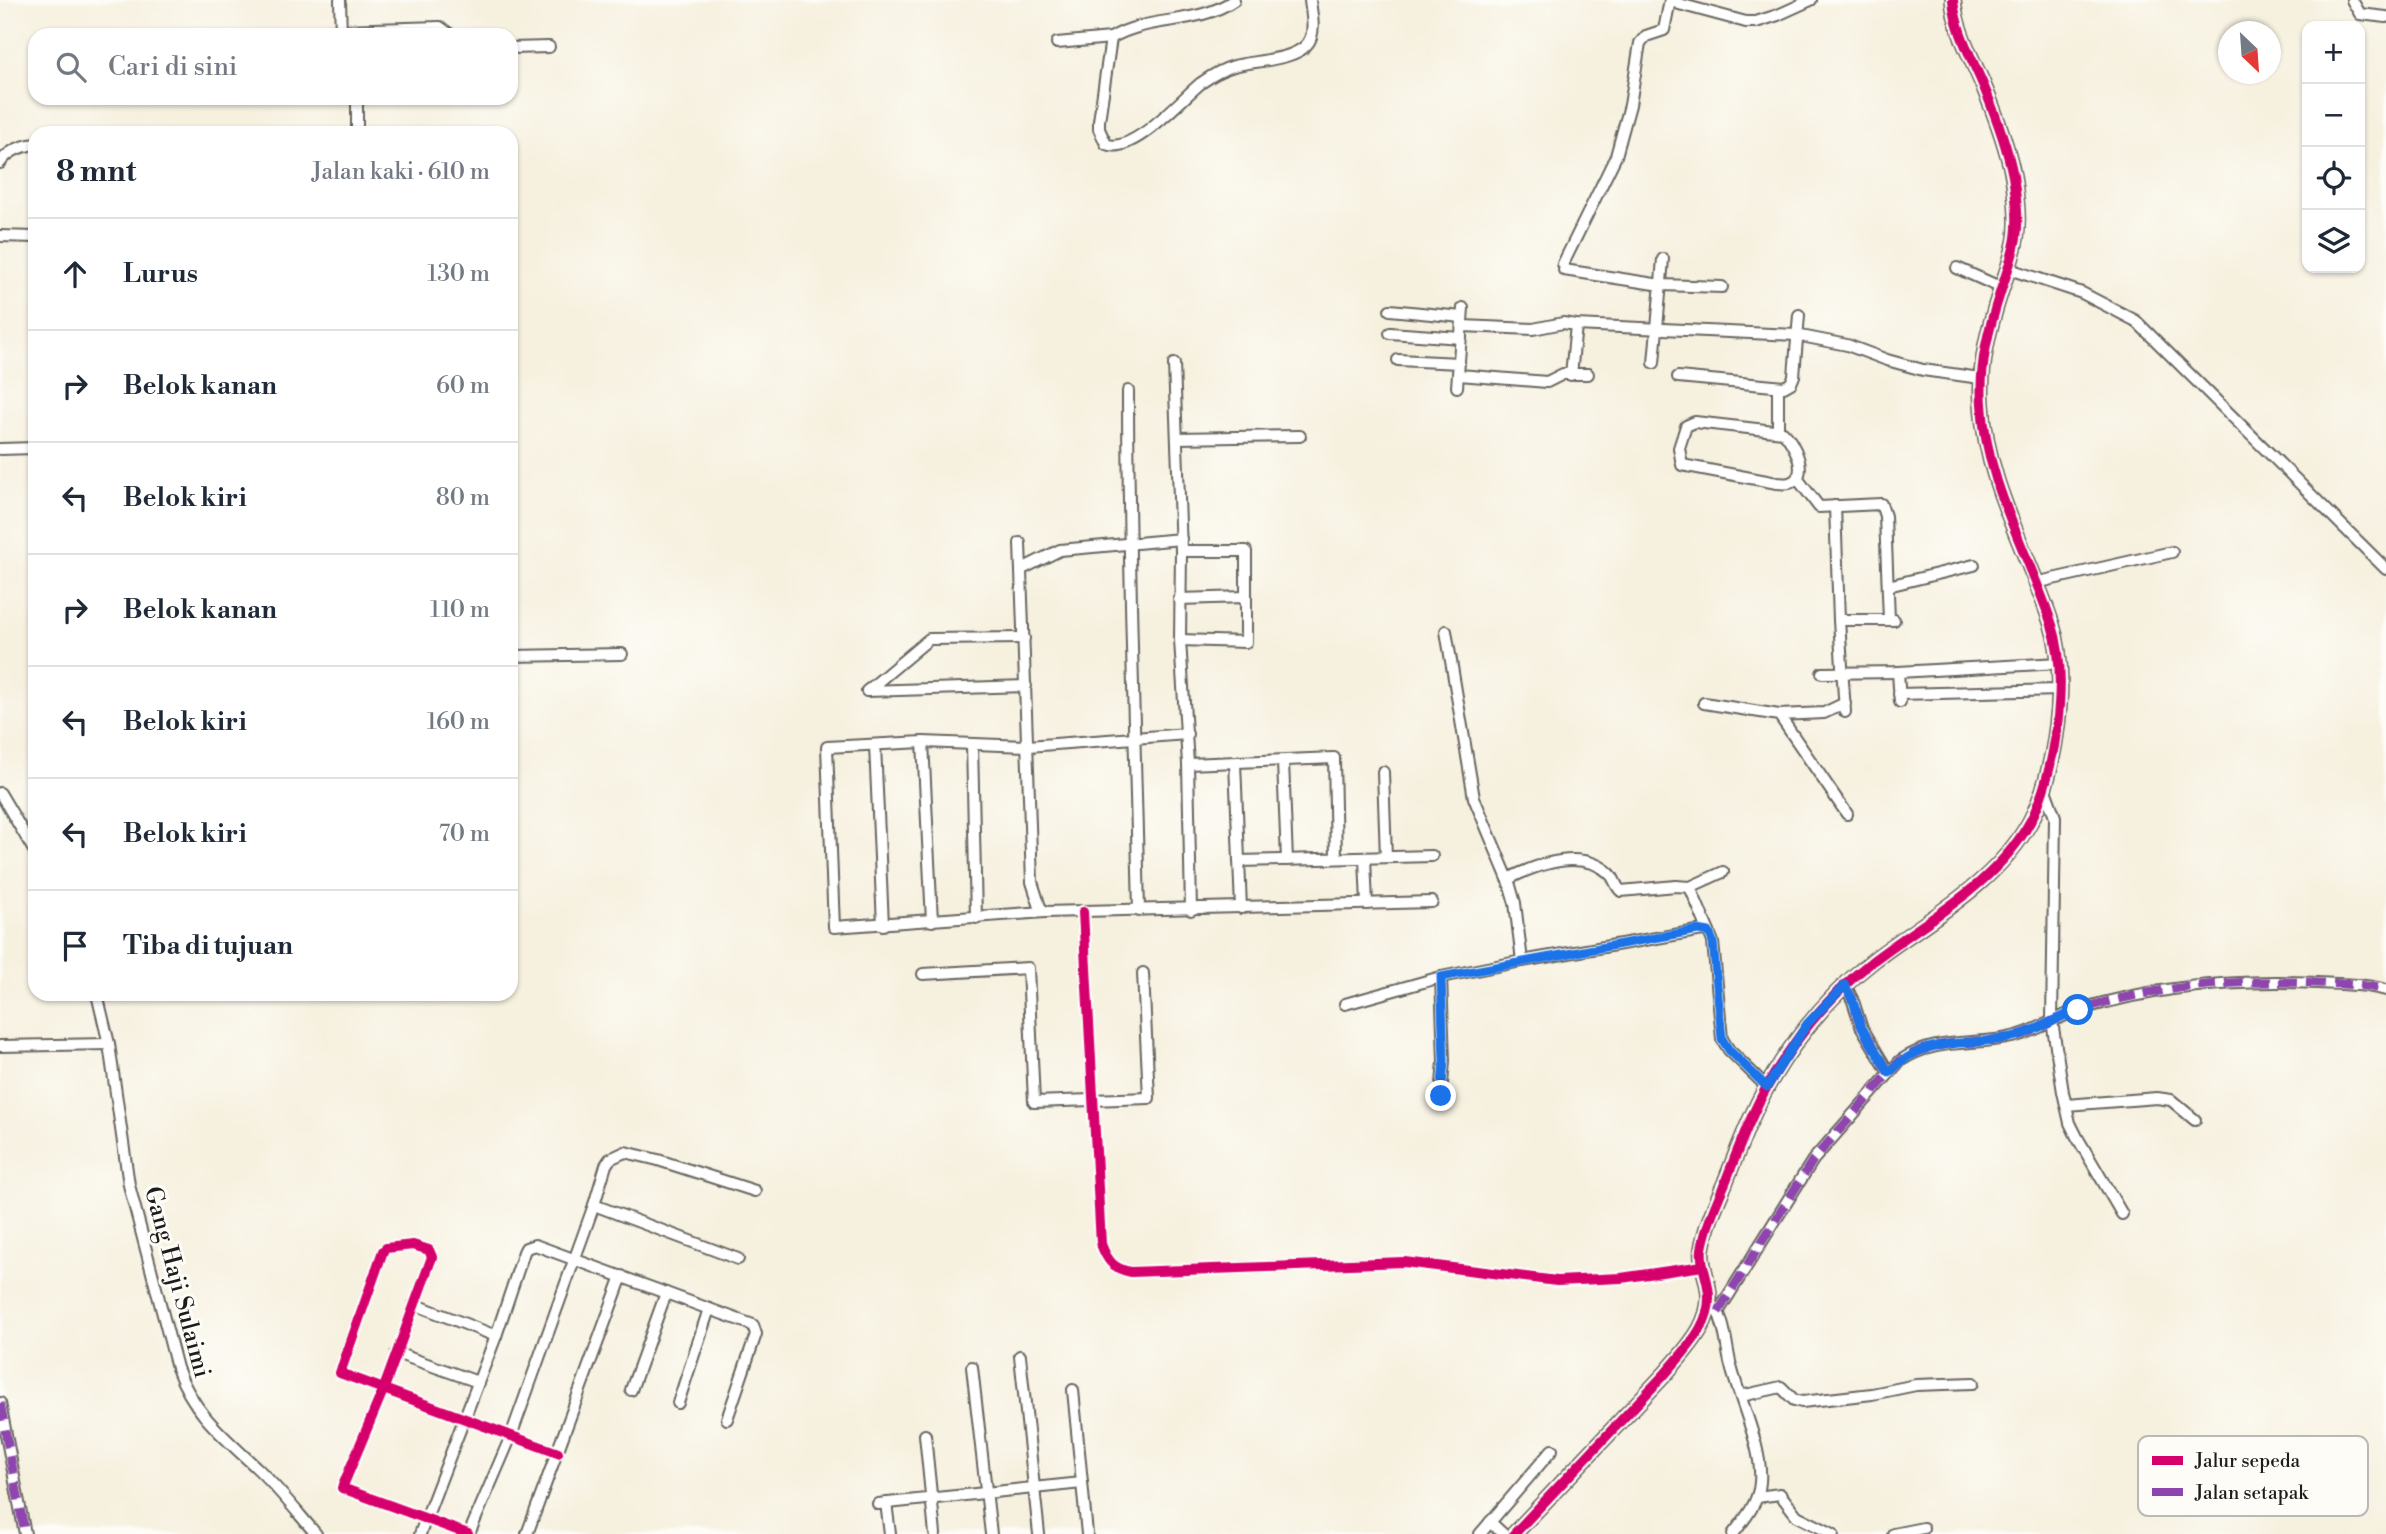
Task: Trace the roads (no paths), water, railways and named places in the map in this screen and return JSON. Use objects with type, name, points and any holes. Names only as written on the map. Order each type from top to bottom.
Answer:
[{"type":"street","points":[[340,0],[341,28]]},
{"type":"street","points":[[1057,43],[1111,37],[1132,29],[1212,13],[1234,0]]},
{"type":"street","points":[[1111,37],[1099,129],[1102,139],[1112,147],[1160,121],[1201,83],[1223,70],[1299,52],[1311,40],[1313,23],[1310,0]]},
{"type":"street","points":[[1721,287],[1661,285],[1564,267],[1616,156],[1630,105],[1640,43],[1646,36],[1664,30],[1672,0],[1746,22],[1766,20],[1811,0]]},
{"type":"street","points":[[1733,1534],[1757,1497],[1760,1484],[1759,1464],[1718,1312],[1710,1297],[1701,1253],[1732,1163],[1767,1087],[1807,1024],[1874,960],[1968,892],[2008,854],[2029,824],[2044,787],[2056,734],[2059,663],[2052,624],[2007,515],[1994,476],[1984,429],[1980,378],[1988,335],[2009,269],[2017,226],[2013,176],[2000,127],[1957,25],[1953,0]]},
{"type":"street","points":[[2352,0],[2360,13],[2386,17]]},
{"type":"street","points":[[420,28],[441,28]]},
{"type":"street","points":[[518,48],[549,47]]},
{"type":"street","points":[[357,126],[358,105]]},
{"type":"street","points":[[0,163],[13,151],[28,145]]},
{"type":"street","points":[[0,236],[28,237]]},
{"type":"street","points":[[1654,363],[1663,259]]},
{"type":"street","points":[[1957,268],[2001,288]]},
{"type":"street","points":[[2009,269],[2082,293],[2136,321],[2386,569]]},
{"type":"street","points":[[1390,310],[1462,322],[1533,329],[1563,323],[1576,326],[1796,335],[1847,345],[1923,370],[1980,378]]},
{"type":"street","points":[[1678,377],[1778,388],[1791,383],[1794,376],[1799,315]]},
{"type":"street","points":[[1390,333],[1462,322]]},
{"type":"street","points":[[1457,387],[1462,322]]},
{"type":"street","points":[[1572,375],[1576,326]]},
{"type":"street","points":[[1398,359],[1459,363]]},
{"type":"street","points":[[1174,364],[1181,538],[1180,640],[1187,734],[1191,910]]},
{"type":"street","points":[[1459,375],[1547,382],[1563,374],[1588,374]]},
{"type":"street","points":[[1778,388],[1778,430]]},
{"type":"street","points":[[1128,391],[1128,543],[1139,911]]},
{"type":"street","points":[[1695,422],[1778,430],[1794,445],[1800,472],[1790,483],[1682,466],[1679,457],[1686,426],[1695,422]]},
{"type":"street","points":[[1177,438],[1300,436]]},
{"type":"street","points":[[0,449],[28,448]]},
{"type":"street","points":[[1797,478],[1819,508],[1881,504],[1885,516],[1888,586],[1893,620],[1839,620]]},
{"type":"street","points":[[1704,703],[1779,716],[1824,713],[1845,707],[1835,506]]},
{"type":"street","points":[[1021,569],[1060,550],[1181,538]]},
{"type":"street","points":[[1020,543],[1032,882],[1036,897],[1045,912]]},
{"type":"street","points":[[1180,640],[1246,642],[1246,551],[1181,551]]},
{"type":"street","points":[[2035,583],[2172,552]]},
{"type":"street","points":[[1888,586],[1974,565]]},
{"type":"street","points":[[1179,598],[1246,597]]},
{"type":"street","points":[[1446,631],[1474,798],[1508,879],[1519,921],[1522,961]]},
{"type":"street","points":[[1024,638],[929,639],[867,691],[1026,686]]},
{"type":"street","points":[[518,656],[622,654]]},
{"type":"street","points":[[1822,673],[1898,672],[2059,663]]},
{"type":"street","points":[[1898,672],[1899,698],[2059,690]]},
{"type":"street","points":[[1779,716],[1847,814]]},
{"type":"street","points":[[1187,734],[1028,746],[923,742],[827,747],[834,927],[1045,912],[1432,902]]},
{"type":"street","points":[[923,742],[932,921]]},
{"type":"street","points":[[972,744],[976,918]]},
{"type":"street","points":[[875,746],[883,925]]},
{"type":"street","points":[[1188,764],[1334,758],[1336,858]]},
{"type":"street","points":[[1283,762],[1287,860]]},
{"type":"street","points":[[1235,763],[1241,908]]},
{"type":"street","points":[[1383,772],[1386,857]]},
{"type":"street","points":[[2044,787],[2055,817],[2052,1021],[2066,1105],[2077,1138],[2122,1214]]},
{"type":"street","points":[[0,793],[28,840]]},
{"type":"street","points":[[1239,861],[1432,856]]},
{"type":"street","points":[[1365,858],[1367,904]]},
{"type":"street","points":[[1508,879],[1538,865],[1575,860],[1600,867],[1609,873],[1621,891],[1690,887],[1723,872]]},
{"type":"street","points":[[1690,887],[1713,942],[1722,1039],[1729,1050],[1767,1087]]},
{"type":"street","points":[[1083,912],[1101,1244],[1110,1263],[1119,1270],[1131,1272],[1404,1262],[1557,1281],[1621,1278],[1703,1266]]},
{"type":"street","points":[[1345,1004],[1441,977],[1698,930],[1709,932]]},
{"type":"street","points":[[923,974],[1028,968],[1034,1102],[1149,1098],[1143,973]]},
{"type":"street","points":[[1441,977],[1444,1061],[1441,1096]]},
{"type":"street","points":[[1718,1312],[1813,1160],[1906,1057],[1935,1045],[2015,1037],[2078,1010],[2109,1001],[2205,984],[2301,982],[2362,985],[2386,990]]},
{"type":"street","points":[[1845,985],[1861,1026],[1889,1073]]},
{"type":"street","name":"Gang Haji Sulaimi","points":[[99,1001],[109,1044],[129,1185],[177,1368],[186,1391],[204,1417],[259,1471],[316,1534]]},
{"type":"street","points":[[0,1046],[109,1044]]},
{"type":"street","points":[[2066,1105],[2157,1098],[2171,1100],[2195,1120]]},
{"type":"street","points":[[558,1454],[511,1436],[464,1418],[384,1388],[340,1372],[383,1251],[386,1248],[420,1245],[431,1252],[432,1257],[384,1388],[342,1488],[469,1534],[511,1436],[606,1165],[615,1155],[625,1152],[755,1191]]},
{"type":"street","points":[[594,1205],[738,1259]]},
{"type":"street","points":[[420,1534],[527,1248],[535,1245],[753,1325],[756,1329],[727,1419]]},
{"type":"street","points":[[527,1534],[622,1276]]},
{"type":"street","points":[[631,1390],[666,1293]]},
{"type":"street","points":[[1514,1534],[1687,1348],[1706,1317],[1710,1297]]},
{"type":"street","points":[[414,1304],[495,1336]]},
{"type":"street","points":[[678,1403],[709,1309]]},
{"type":"street","points":[[396,1353],[478,1382]]},
{"type":"street","points":[[1020,1356],[1039,1534]]},
{"type":"street","points":[[972,1367],[991,1534]]},
{"type":"street","points":[[1741,1396],[1781,1387],[1794,1400],[1802,1402],[1872,1394],[1916,1385],[1972,1383]]},
{"type":"street","points":[[1073,1390],[1087,1534]]},
{"type":"street","points":[[0,1403],[25,1534]]},
{"type":"street","points":[[925,1435],[935,1534]]},
{"type":"street","points":[[1480,1534],[1498,1529],[1552,1450]]},
{"type":"street","points":[[890,1534],[882,1504],[1082,1483]]},
{"type":"street","points":[[1757,1497],[1780,1494],[1801,1519],[1833,1534]]},
{"type":"street","points":[[1893,1534],[1923,1528]]}]
